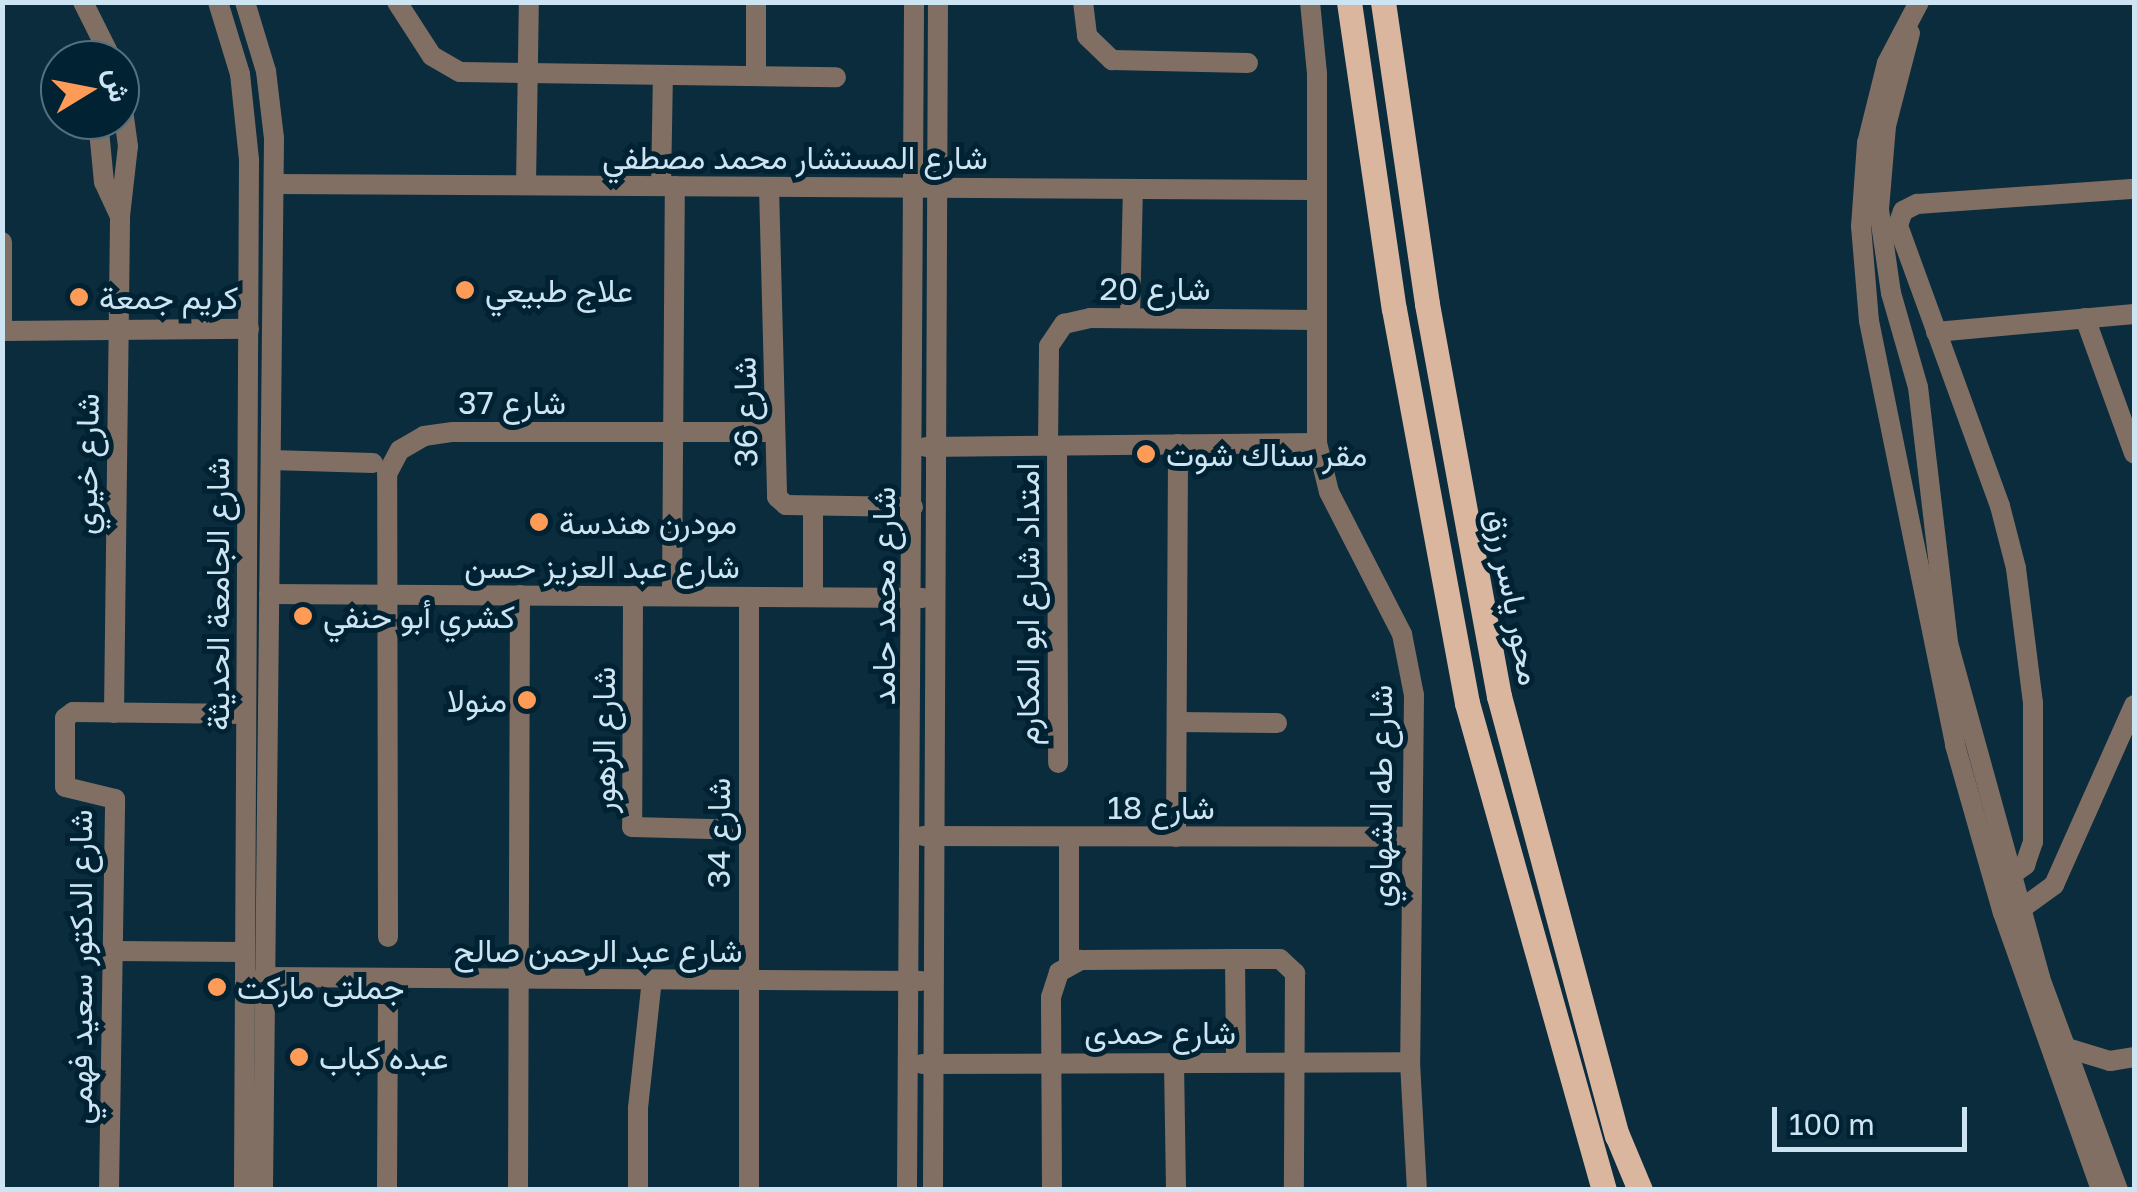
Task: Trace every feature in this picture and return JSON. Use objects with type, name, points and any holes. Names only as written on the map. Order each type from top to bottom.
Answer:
[{"type":"main road","name":"محور ياسر رزق","points":[[1349,2],[1394,310],[1466,703],[1604,1190]]},
{"type":"main road","name":"محور ياسر رزق","points":[[1383,2],[1427,304],[1499,696],[1614,1124],[1640,1190]]},
{"type":"street","points":[[83,2],[101,40]]},
{"type":"street","name":"شارع الجامعة الحديثة","points":[[218,2],[240,74],[249,160],[246,714],[256,762],[263,977],[263,1190]]},
{"type":"street","name":"شارع الجامعة الحديثة","points":[[244,1190],[244,952],[269,594],[274,184],[266,70],[245,2]]},
{"type":"street","points":[[397,2],[432,56],[450,69],[836,77]]},
{"type":"street","points":[[526,185],[529,2]]},
{"type":"street","points":[[756,2],[756,76]]},
{"type":"street","name":"شارع محمد حامد","points":[[907,1190],[914,2]]},
{"type":"street","name":"شارع محمد حامد","points":[[932,1190],[938,2]]},
{"type":"street","points":[[1084,2],[1087,36],[1112,60],[1248,63]]},
{"type":"street","name":"شارع طه الشهاوي","points":[[1310,2],[1317,443],[1328,492],[1389,605],[1410,664],[1410,1062],[1416,1190]]},
{"type":"street","points":[[1916,11],[1879,89],[1862,198],[1868,321],[1926,624],[1963,775],[2002,913],[2101,1190]]},
{"type":"street","points":[[1916,11],[1886,126],[1879,210],[1891,293],[1918,387],[1948,642],[2020,909],[2064,1047],[2118,1190]]},
{"type":"street","points":[[240,74],[266,70]]},
{"type":"street","points":[[663,75],[674,432],[672,596]]},
{"type":"street","name":"شارع خيري","points":[[100,140],[104,182],[120,216]]},
{"type":"street","name":"شارع خيري","points":[[114,713],[117,331],[120,216],[127,140]]},
{"type":"street","name":"شارع المستشار محمد مصطفي","points":[[274,184],[1315,190]]},
{"type":"street","name":"شارع 36","points":[[769,187],[779,501],[813,506],[913,507]]},
{"type":"street","points":[[1130,318],[1133,189]]},
{"type":"street","points":[[2010,876],[2025,865],[2033,842],[2026,635],[2000,506],[1902,242],[1902,211],[1917,204],[2134,189]]},
{"type":"street","points":[[2,242],[2,332],[248,329]]},
{"type":"street","points":[[1936,332],[2134,314]]},
{"type":"street","name":"شارع 20","points":[[1052,446],[1054,334],[1076,318],[1314,320]]},
{"type":"street","points":[[2084,318],[2134,453]]},
{"type":"street","points":[[1891,430],[1898,420],[1909,421],[1925,457]]},
{"type":"street","name":"شارع 37","points":[[388,938],[387,474],[411,442],[454,432],[775,432]]},
{"type":"street","points":[[914,447],[1317,443]]},
{"type":"street","points":[[1176,837],[1178,444]]},
{"type":"street","name":"امتداد شارع ابو المكارم","points":[[1052,446],[1058,763]]},
{"type":"street","points":[[270,460],[373,462]]},
{"type":"street","points":[[813,506],[813,598]]},
{"type":"street","name":"شارع عبد العزيز حسن","points":[[269,594],[935,598]]},
{"type":"street","points":[[518,1190],[520,595]]},
{"type":"street","name":"شارع الزهور","points":[[633,596],[632,827],[748,830]]},
{"type":"street","name":"شارع 34","points":[[749,597],[750,1190]]},
{"type":"street","points":[[2020,909],[2054,885],[2134,705]]},
{"type":"street","points":[[114,713],[246,714]]},
{"type":"street","name":"شارع الدكتور سعيد فهمي","points":[[109,1190],[115,799],[70,792],[64,768],[66,716],[114,713]]},
{"type":"street","points":[[1176,722],[1277,723]]},
{"type":"street","name":"شارع 18","points":[[911,836],[1411,837]]},
{"type":"street","points":[[1052,1190],[1052,984],[1069,964],[1069,837]]},
{"type":"street","points":[[113,951],[244,952]]},
{"type":"street","points":[[1236,959],[1236,1062]]},
{"type":"street","points":[[1069,964],[1280,959],[1293,968],[1294,1190]]},
{"type":"street","name":"شارع عبد الرحمن صالح","points":[[263,977],[932,981]]},
{"type":"street","points":[[387,1190],[388,978]]},
{"type":"street","points":[[638,1190],[638,1108],[650,1043],[652,980]]},
{"type":"street","points":[[2064,1047],[2110,1060],[2134,1057]]},
{"type":"street","points":[[2086,1108],[2092,1081],[2110,1060]]},
{"type":"street","points":[[1174,1062],[1176,1190]]},
{"type":"street","name":"شارع حمدى","points":[[910,1064],[1410,1062]]},
{"type":"place","name":"علاج طبيعي","points":[[465,290]]},
{"type":"place","name":"كريم جمعة","points":[[79,297]]},
{"type":"place","name":"مقر سناك شوت","points":[[1146,454]]},
{"type":"place","name":"مودرن هندسة","points":[[539,522]]},
{"type":"place","name":"كشري أبو حنفي","points":[[303,616]]},
{"type":"place","name":"منولا","points":[[527,700]]},
{"type":"place","name":"جملتى ماركت","points":[[217,987]]},
{"type":"place","name":"عبده كباب","points":[[299,1057]]}]
